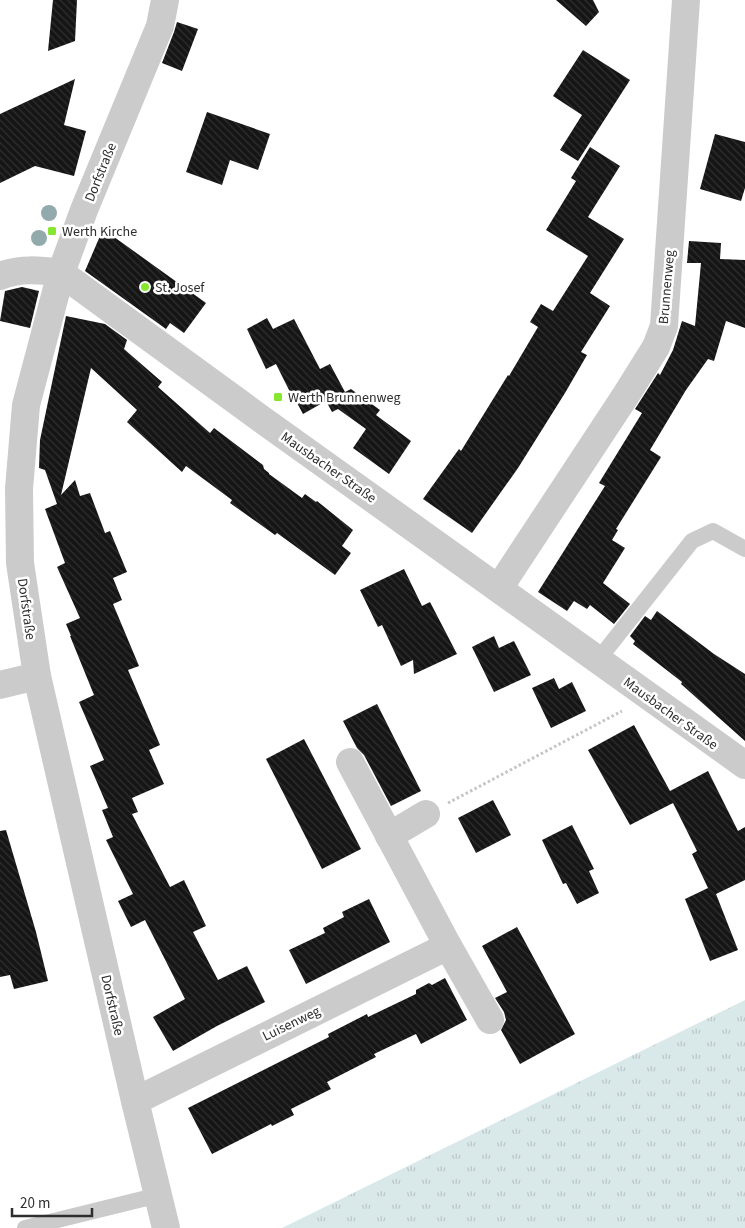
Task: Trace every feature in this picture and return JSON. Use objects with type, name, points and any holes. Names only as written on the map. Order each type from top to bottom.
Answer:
[{"type":"street","name":"Dorfstraße","points":[[165,0],[160,26],[87,202],[61,273],[26,406],[19,488],[20,563],[37,676],[166,1228]]},
{"type":"street","name":"Brunnenweg","points":[[499,588],[626,395],[656,346],[664,326],[686,0]]},
{"type":"street","points":[[0,276],[12,271],[36,270],[61,273]]},
{"type":"street","name":"Mausbacher Straße","points":[[61,273],[264,421],[745,765]]},
{"type":"street","points":[[0,685],[37,676]]},
{"type":"street","points":[[350,762],[448,946],[490,1020]]},
{"type":"street","points":[[389,836],[426,814]]},
{"type":"street","name":"Luisenweg","points":[[135,1101],[448,946]]},
{"type":"lane","points":[[598,660],[692,541],[713,531],[745,549]]},
{"type":"lane","points":[[25,1228],[159,1195]]},
{"type":"path","points":[[426,814],[649,697]]},
{"type":"green space","points":[[745,1000],[745,1228],[282,1228]]},
{"type":"building","points":[[53,0],[77,0],[75,41],[48,51]]},
{"type":"building","points":[[556,0],[593,0],[599,12],[586,26]]},
{"type":"building","points":[[177,22],[198,29],[182,71],[162,63]]},
{"type":"building","points":[[583,50],[630,80],[578,161],[560,150],[582,115],[553,96]]},
{"type":"building","points":[[75,79],[64,125],[86,131],[74,176],[35,166],[0,183],[0,114]]},
{"type":"building","points":[[207,112],[270,134],[258,170],[230,160],[222,185],[186,172]]},
{"type":"building","points":[[715,134],[745,142],[745,188],[741,201],[700,189]]},
{"type":"building","points":[[590,147],[620,166],[588,217],[624,239],[590,293],[610,306],[581,352],[587,355],[565,393],[518,468],[472,533],[423,499],[459,449],[461,451],[509,376],[538,327],[530,322],[541,304],[553,311],[588,256],[546,230],[576,181],[571,178]]},
{"type":"building","name":"St. Josef","points":[[103,229],[206,303],[184,333],[170,323],[166,329],[85,271]]},
{"type":"building","points":[[689,241],[721,243],[720,259],[745,260],[745,328],[726,321],[714,361],[708,359],[686,390],[650,450],[661,457],[616,529],[618,530],[612,540],[625,548],[603,583],[630,604],[614,624],[590,605],[587,609],[574,601],[567,611],[538,592],[605,486],[599,483],[642,413],[635,409],[658,373],[660,375],[673,350],[682,321],[695,326],[701,263],[687,263]]},
{"type":"building","points":[[22,287],[39,291],[30,328],[0,321],[5,291]]},
{"type":"building","points":[[66,316],[105,324],[127,340],[124,349],[162,382],[158,387],[210,433],[214,428],[263,465],[269,474],[302,498],[305,494],[317,501],[353,530],[342,546],[351,553],[335,575],[277,533],[275,535],[230,503],[232,500],[186,466],[182,472],[127,422],[137,410],[91,368],[61,495],[75,480],[80,496],[90,493],[105,533],[110,531],[127,572],[113,578],[122,600],[113,604],[139,666],[128,670],[160,745],[149,750],[164,784],[132,798],[138,812],[132,814],[170,887],[184,880],[206,926],[193,932],[218,980],[247,966],[265,1002],[173,1051],[153,1017],[185,999],[145,920],[131,927],[118,901],[133,894],[106,840],[113,837],[102,810],[108,808],[90,766],[104,760],[79,702],[94,695],[66,624],[80,618],[57,567],[65,563],[45,509],[57,504],[45,470],[39,468],[40,440]]},
{"type":"building","points":[[267,318],[273,329],[294,319],[320,369],[330,364],[345,392],[351,389],[380,410],[376,415],[411,441],[389,474],[353,448],[366,429],[338,409],[332,412],[326,401],[303,414],[276,364],[266,369],[247,329]]},
{"type":"building","points":[[404,569],[422,606],[430,602],[457,654],[414,674],[413,660],[401,666],[382,625],[378,627],[360,590]]},
{"type":"building","points":[[657,611],[714,654],[745,674],[745,741],[681,684],[682,682],[633,644],[635,641],[630,636],[645,616],[651,620]]},
{"type":"building","points":[[494,636],[499,648],[514,641],[531,675],[494,692],[472,647]]},
{"type":"building","points":[[554,678],[559,689],[572,682],[586,711],[551,728],[532,688]]},
{"type":"building","points":[[377,704],[421,791],[391,806],[364,755],[357,748],[343,721]]},
{"type":"building","points":[[634,725],[670,791],[708,771],[738,831],[745,827],[745,880],[716,894],[738,950],[710,961],[685,899],[708,888],[692,854],[697,851],[673,803],[630,825],[588,750]]},
{"type":"building","points":[[304,739],[361,849],[322,869],[266,759]]},
{"type":"building","points":[[493,800],[511,835],[476,853],[458,818]]},
{"type":"building","points":[[572,825],[594,869],[589,871],[599,893],[577,904],[566,883],[563,884],[542,840]]},
{"type":"building","points":[[6,830],[36,932],[48,981],[14,989],[10,975],[0,977],[0,831]]},
{"type":"building","points":[[369,899],[390,942],[306,984],[289,950],[325,933],[323,928],[344,917],[342,912]]},
{"type":"building","points":[[517,927],[575,1034],[520,1064],[501,1030],[506,1020],[504,1012],[495,998],[507,992],[482,946]]},
{"type":"building","points":[[445,978],[467,1020],[421,1044],[416,1034],[374,1054],[376,1057],[327,1082],[331,1089],[291,1109],[294,1115],[272,1126],[271,1124],[212,1154],[188,1108],[329,1037],[328,1034],[367,1014],[368,1017],[416,994],[416,990],[429,983],[432,985]]},
{"type":"place","name":"Werth Kirche","points":[[52,231]]},
{"type":"place","name":"St. Josef","points":[[145,287]]},
{"type":"place","name":"Werth Brunnenweg","points":[[278,397]]}]
